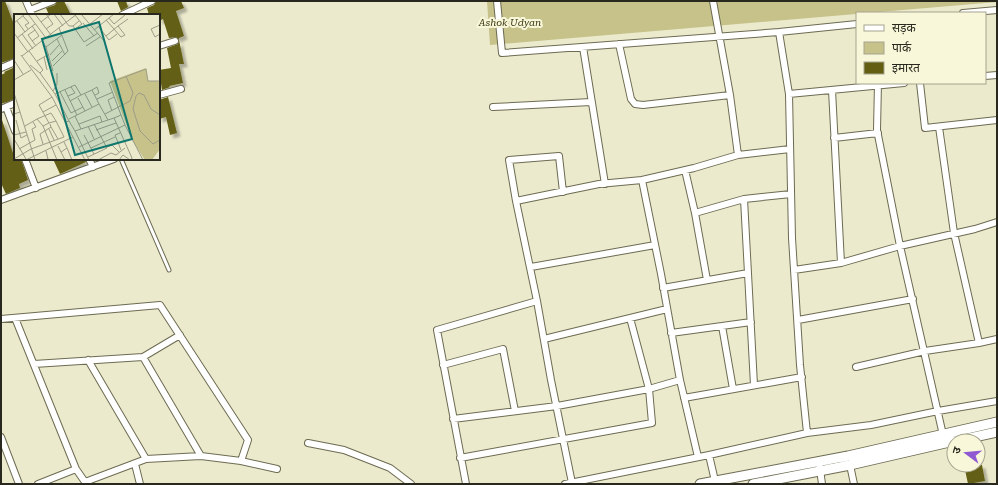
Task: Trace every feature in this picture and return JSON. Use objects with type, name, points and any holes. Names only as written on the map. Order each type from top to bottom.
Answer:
[{"type":"main road","points":[[753,484],[997,422]]},
{"type":"main road","points":[[986,434],[997,432]]},
{"type":"main road","points":[[700,484],[820,466],[850,465],[946,443]]},
{"type":"street","points":[[26,1],[31,13],[53,1]]},
{"type":"street","points":[[124,14],[152,1]]},
{"type":"street","points":[[497,1],[502,53],[779,32],[856,24]]},
{"type":"street","points":[[713,1],[730,95],[738,155]]},
{"type":"street","points":[[974,12],[997,10]]},
{"type":"street","points":[[779,32],[789,94],[794,270],[807,433]]},
{"type":"street","points":[[160,46],[176,41]]},
{"type":"street","points":[[619,44],[631,99],[635,104],[643,105],[730,95]]},
{"type":"street","points":[[583,47],[591,102],[606,184]]},
{"type":"street","points":[[1,68],[14,62]]},
{"type":"street","points":[[986,76],[997,75]]},
{"type":"street","points":[[789,94],[878,84],[878,133],[900,246],[943,435]]},
{"type":"street","points":[[920,84],[925,128],[997,120]]},
{"type":"street","points":[[160,95],[181,89]]},
{"type":"street","points":[[832,90],[841,263]]},
{"type":"street","points":[[493,107],[591,102]]},
{"type":"street","points":[[14,103],[4,108],[14,129]]},
{"type":"street","points":[[939,127],[954,233],[979,343]]},
{"type":"street","points":[[834,138],[878,133]]},
{"type":"street","points":[[516,201],[606,184],[642,180],[738,155],[790,149]]},
{"type":"street","points":[[563,192],[559,156],[509,160],[572,482]]},
{"type":"street","points":[[25,160],[36,188]]},
{"type":"street","points":[[90,160],[93,167]]},
{"type":"street","points":[[1,200],[111,160]]},
{"type":"street","points":[[685,170],[695,213],[707,280]]},
{"type":"street","points":[[642,180],[680,380],[698,457]]},
{"type":"street","points":[[695,213],[744,199],[791,194]]},
{"type":"street","points":[[744,199],[754,385]]},
{"type":"street","points":[[794,270],[841,263],[900,246],[997,222]]},
{"type":"street","points":[[531,267],[655,245]]},
{"type":"street","points":[[663,288],[748,273]]},
{"type":"street","points":[[798,320],[913,300]]},
{"type":"street","points":[[466,484],[437,330],[537,301]]},
{"type":"street","points":[[1,319],[160,305],[248,440],[241,461]]},
{"type":"street","points":[[544,338],[667,309]]},
{"type":"street","points":[[15,318],[76,469],[85,482],[146,459],[201,456],[241,461],[276,469]]},
{"type":"street","points":[[460,458],[652,423],[649,389],[630,318]]},
{"type":"street","points":[[671,333],[751,322]]},
{"type":"street","points":[[722,326],[733,389]]},
{"type":"street","points":[[34,364],[143,357],[180,335]]},
{"type":"street","points":[[856,367],[925,351],[997,339]]},
{"type":"street","points":[[443,365],[503,349],[515,411]]},
{"type":"street","points":[[143,357],[201,456]]},
{"type":"street","points":[[88,360],[146,459]]},
{"type":"street","points":[[684,398],[802,377]]},
{"type":"street","points":[[453,419],[557,406],[649,389],[680,380]]},
{"type":"street","points":[[565,484],[709,455],[807,433],[871,425],[938,411],[997,401]]},
{"type":"street","points":[[1,438],[3,448],[19,484]]},
{"type":"street","points":[[308,443],[344,450],[390,468],[411,484]]},
{"type":"street","points":[[709,455],[715,481]]},
{"type":"street","points":[[134,464],[140,484]]},
{"type":"street","points":[[850,465],[854,484]]},
{"type":"street","points":[[820,466],[822,484]]},
{"type":"street","points":[[38,484],[76,469]]},
{"type":"lane","points":[[120,160],[169,270]]},
{"type":"green space","name":"Ashok Udyan","points":[[487,1],[997,1],[879,12],[856,12],[856,14],[490,45]]},
{"type":"building","points":[[1,1],[5,1],[14,24],[14,58],[1,63]]},
{"type":"building","points":[[57,1],[64,1],[70,14],[49,14],[46,8],[55,5]]},
{"type":"building","points":[[117,1],[126,1],[128,7],[121,11]]},
{"type":"building","points":[[156,1],[181,1],[184,8],[176,11],[184,36],[179,38],[179,40],[176,37],[169,38],[163,19],[160,20],[160,14],[149,14],[147,8],[154,5]]},
{"type":"building","points":[[179,40],[184,64],[179,64],[183,83],[169,86],[170,87],[162,90],[160,70],[171,68],[167,48],[178,44]]},
{"type":"building","points":[[14,67],[14,99],[1,104],[1,75],[5,73],[4,72]]},
{"type":"building","points":[[168,97],[177,133],[170,135],[166,117],[160,119],[160,100]]},
{"type":"building","points":[[2,120],[14,160],[21,160],[28,180],[19,184],[20,188],[6,194],[1,183]]},
{"type":"building","points":[[53,160],[85,160],[86,162],[60,174]]},
{"type":"building","points":[[966,473],[984,473],[985,481],[968,484]]}]
